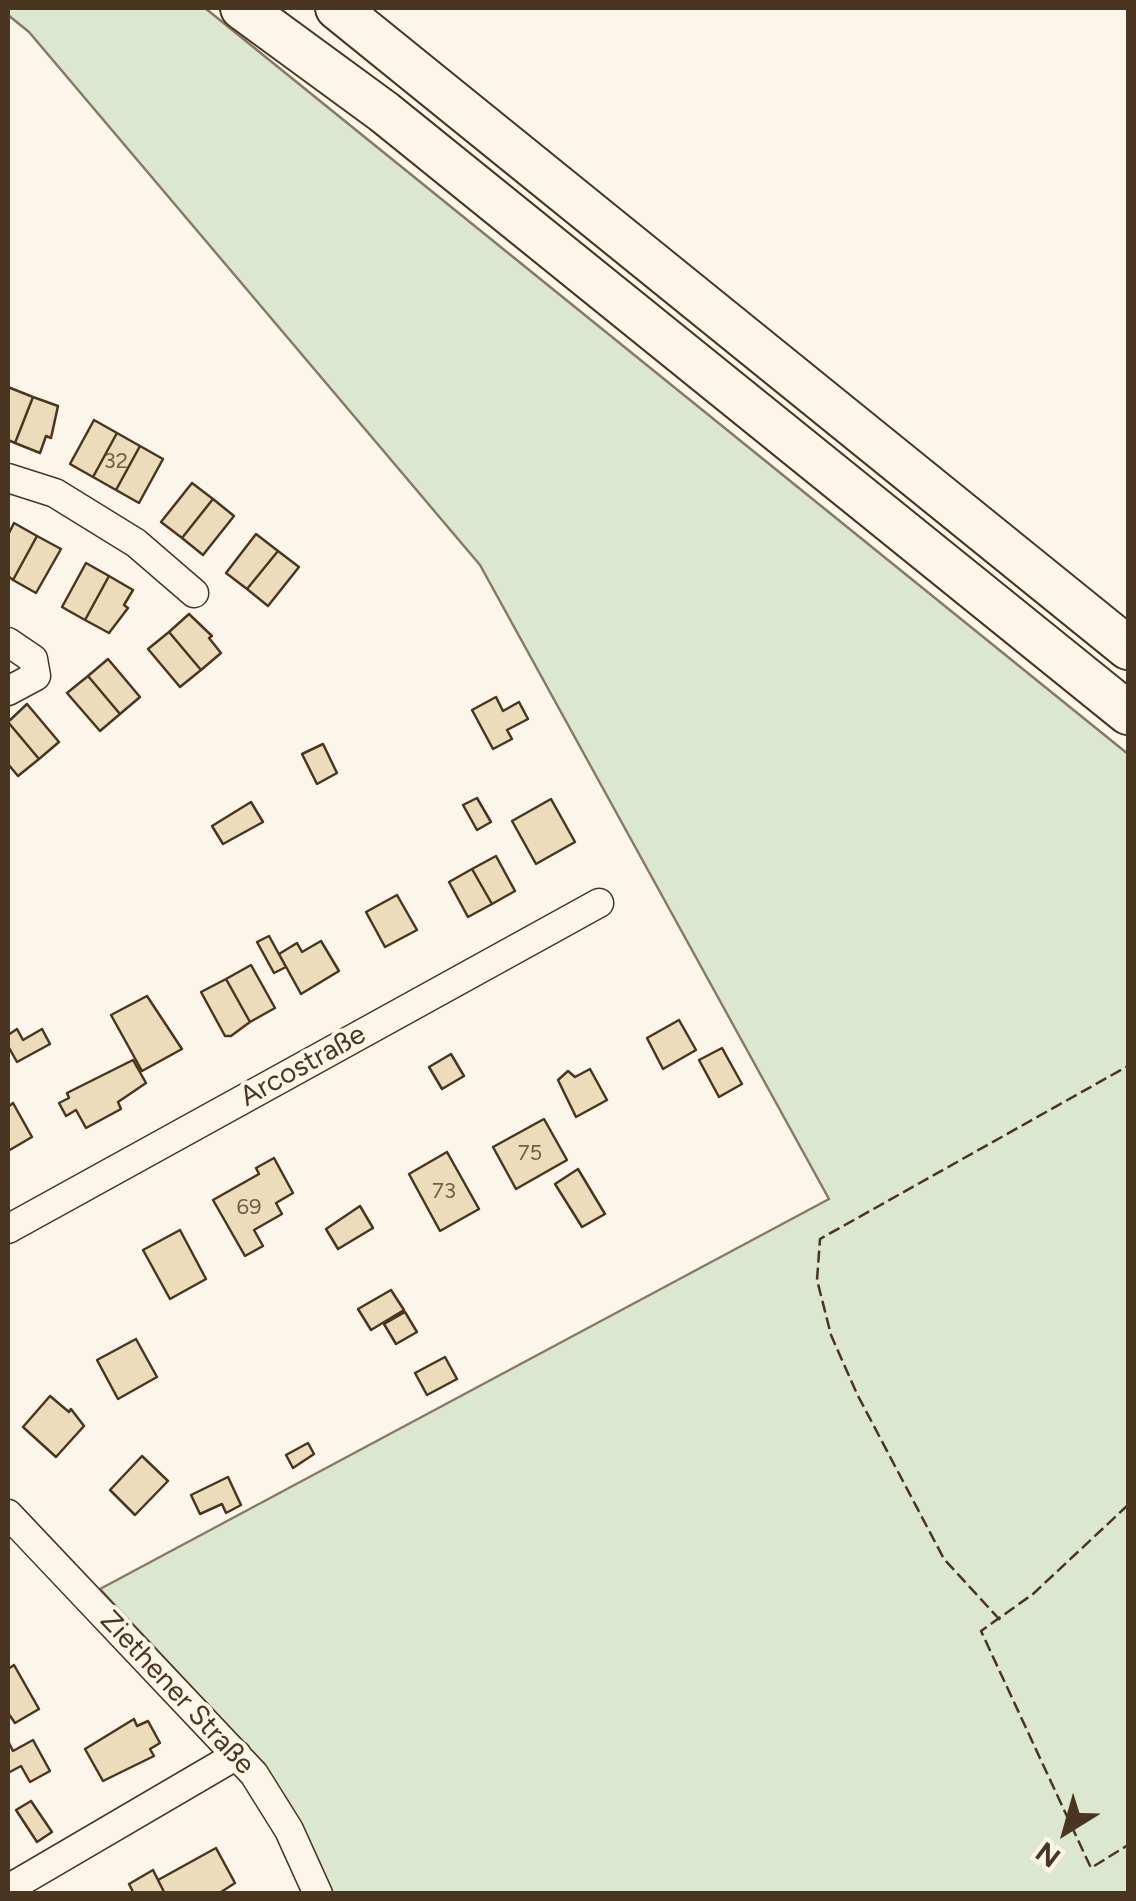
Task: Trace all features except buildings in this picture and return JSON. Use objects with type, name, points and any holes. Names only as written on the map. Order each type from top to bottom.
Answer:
[{"type":"main road","points":[[242,8],[384,112],[1128,713]]},
{"type":"main road","points":[[337,8],[1128,648]]},
{"type":"street","points":[[8,478],[55,493],[136,543],[194,593]]},
{"type":"street","points":[[8,642],[32,659],[36,676],[8,691]]},
{"type":"street","name":"Arcostraße","points":[[8,1229],[599,903]]},
{"type":"street","name":"Ziethener Straße","points":[[8,1514],[237,1754],[273,1802],[318,1894]]},
{"type":"street","points":[[8,1889],[237,1754]]},
{"type":"green space","points":[[8,8],[205,8],[1128,754],[1128,1893],[333,1893],[295,1816],[253,1753],[100,1589],[829,1199],[480,565],[29,32],[8,15]]},
{"type":"fence","points":[[1000,1620],[944,1559],[857,1394],[831,1335],[817,1280],[820,1239],[1128,1066]]},
{"type":"fence","points":[[1128,1505],[1033,1594],[981,1631],[1091,1868],[1128,1845]]}]
